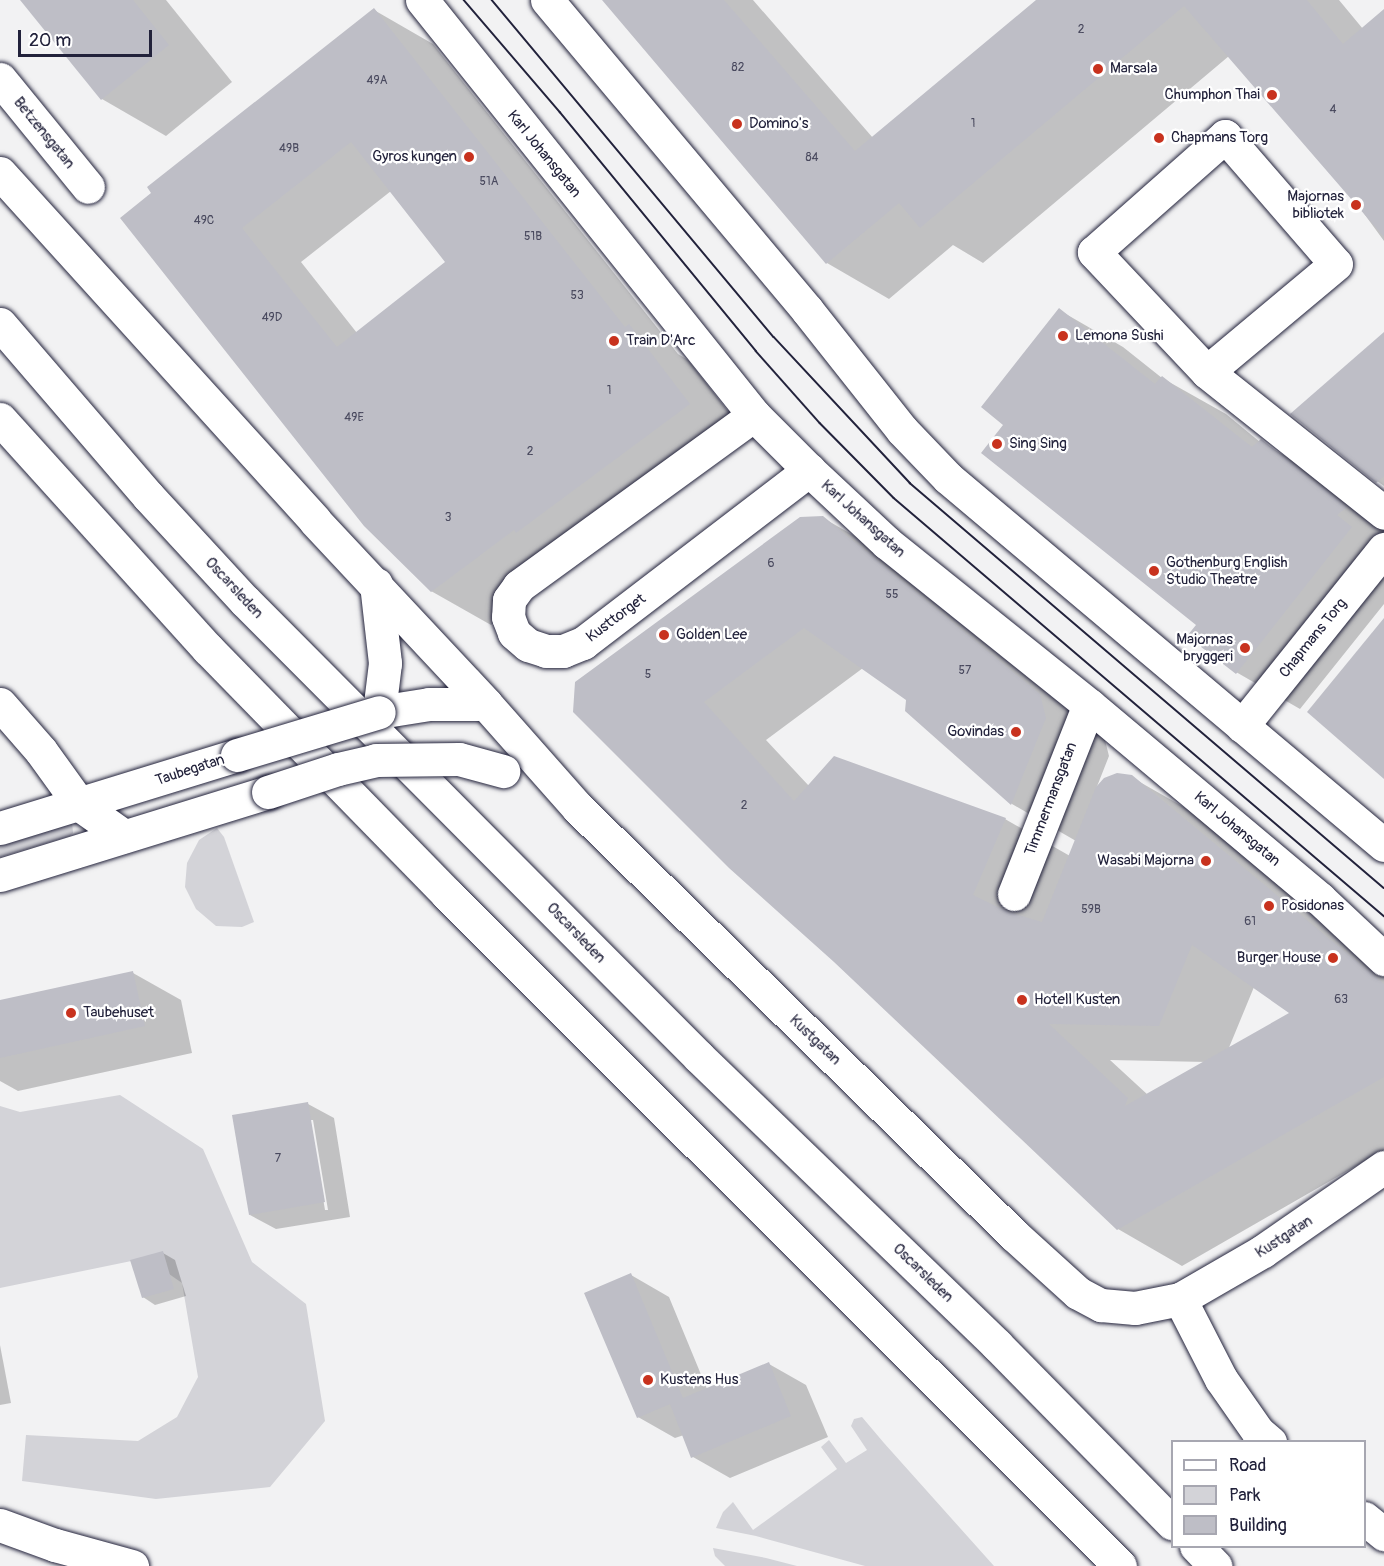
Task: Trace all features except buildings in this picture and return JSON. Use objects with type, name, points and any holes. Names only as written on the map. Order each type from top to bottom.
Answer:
[{"type":"main road","name":"Karl Johansgatan","points":[[422,0],[754,415],[809,470],[887,543],[1089,705],[1320,900],[1384,959]]},
{"type":"main road","points":[[547,0],[807,310],[902,430],[948,478],[1384,845]]},
{"type":"main road","name":"Betzensgatan","points":[[0,79],[88,188]]},
{"type":"main road","points":[[1207,372],[1336,264],[1225,136],[1094,252],[1207,372],[1384,513]]},
{"type":"main road","name":"Kustgatan","points":[[0,174],[578,807],[1006,1227],[1078,1293],[1101,1305],[1135,1308],[1180,1299],[1263,1251],[1384,1167]]},
{"type":"main road","name":"Oscarsleden","points":[[0,324],[148,496],[245,601],[699,1057],[997,1345],[1171,1520]]},
{"type":"main road","name":"Kusttorget","points":[[754,415],[519,586],[509,600],[508,617],[514,633],[528,645],[546,651],[563,651],[583,643],[809,470]]},
{"type":"main road","points":[[0,419],[208,649],[439,886],[1120,1566]]},
{"type":"main road","name":"Chapmans Torg","points":[[1242,726],[1384,549]]},
{"type":"main road","points":[[338,769],[365,741],[379,712],[385,663],[376,584]]},
{"type":"main road","points":[[0,704],[35,743],[80,805],[124,836]]},
{"type":"main road","name":"Taubegatan","points":[[0,828],[379,712],[442,704],[486,704]]},
{"type":"main road","name":"Timmermansgatan","points":[[1014,894],[1089,705]]},
{"type":"main road","points":[[0,875],[338,769],[376,760],[459,759],[503,771],[540,786],[578,807]]},
{"type":"main road","points":[[1180,1299],[1221,1379],[1258,1432],[1268,1440]]},
{"type":"main road","points":[[1366,1519],[1384,1534]]},
{"type":"main road","points":[[0,1525],[55,1545],[132,1566]]},
{"type":"main road","points":[[1198,1548],[1215,1566]]},
{"type":"green space","points":[[72,822],[73,833],[70,836],[0,857],[0,840]]},
{"type":"green space","points":[[217,828],[224,837],[254,922],[242,927],[216,926],[196,909],[185,887],[187,863],[199,840]]},
{"type":"green space","points":[[120,1095],[203,1149],[252,1262],[306,1304],[325,1421],[270,1487],[156,1499],[22,1481],[26,1435],[138,1441],[177,1417],[198,1377],[182,1283],[146,1258],[0,1288],[0,1106],[20,1112]]},
{"type":"green space","points":[[862,1417],[994,1566],[865,1566],[756,1536],[716,1528],[723,1512],[733,1502],[753,1530],[837,1469],[821,1447],[829,1440],[846,1463],[867,1450],[851,1426],[854,1419]]},
{"type":"green space","points":[[713,1548],[797,1566],[725,1566],[715,1556]]},
{"type":"tram line","points":[[464,0],[560,112],[756,351],[820,423],[894,498],[1384,916]]},
{"type":"tram line","points":[[492,0],[774,337],[910,483],[1384,888]]},
{"type":"place","name":"Marsala","points":[[1098,69]]},
{"type":"place","name":"Chumphon Thai","points":[[1272,95]]},
{"type":"place","name":"Domino's","points":[[737,124]]},
{"type":"place","name":"Chapmans Torg","points":[[1159,138]]},
{"type":"place","name":"Gyros kungen","points":[[469,157]]},
{"type":"place","name":"Majornas bibliotek","points":[[1356,205]]},
{"type":"place","name":"Lemona Sushi","points":[[1063,336]]},
{"type":"place","name":"Train D'Arc","points":[[614,341]]},
{"type":"place","name":"Sing Sing","points":[[997,444]]},
{"type":"place","name":"Gothenburg English Studio Theatre","points":[[1154,571]]},
{"type":"place","name":"Golden Lee","points":[[664,635]]},
{"type":"place","name":"Majornas bryggeri","points":[[1245,648]]},
{"type":"place","name":"Govindas","points":[[1016,732]]},
{"type":"place","name":"Wasabi Majorna","points":[[1206,861]]},
{"type":"place","name":"Posidonas","points":[[1269,906]]},
{"type":"place","name":"Burger House","points":[[1333,958]]},
{"type":"place","name":"Hotell Kusten","points":[[1022,1000]]},
{"type":"place","name":"Taubehuset","points":[[71,1013]]},
{"type":"place","name":"Kustens Hus","points":[[648,1380]]}]
